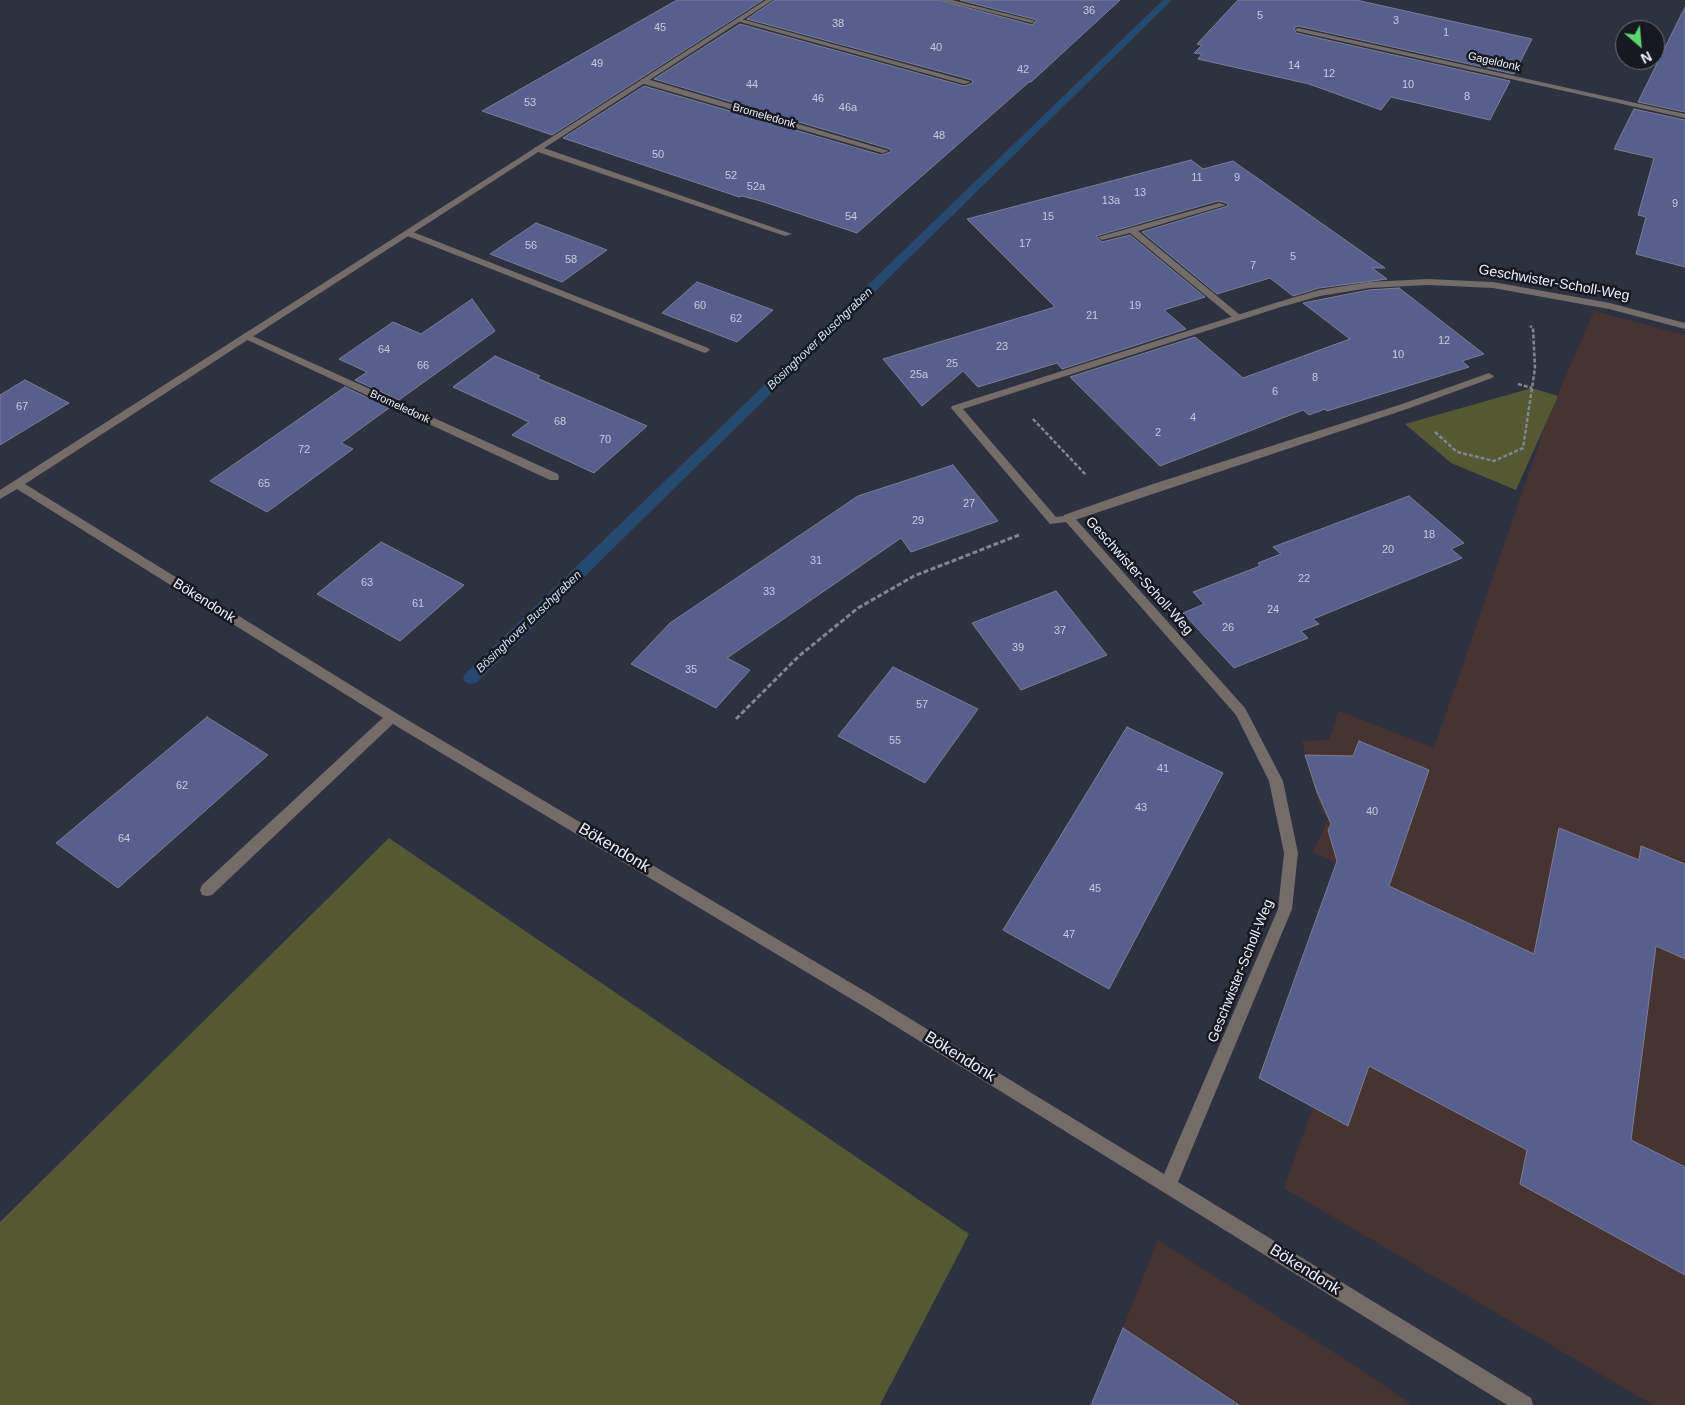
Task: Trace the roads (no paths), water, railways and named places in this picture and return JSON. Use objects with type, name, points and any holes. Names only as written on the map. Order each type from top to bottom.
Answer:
[{"type":"street","points":[[0,495],[770,0]]},
{"type":"street","points":[[944,0],[1032,21]]},
{"type":"street","points":[[739,20],[966,82]]},
{"type":"street","name":"Gageldonk","points":[[1298,30],[1685,116]]},
{"type":"street","name":"Bromeledonk","points":[[644,81],[885,151]]},
{"type":"street","points":[[538,149],[788,234]]},
{"type":"street","points":[[1102,237],[1222,205]]},
{"type":"street","points":[[1132,230],[1237,317]]},
{"type":"street","points":[[408,233],[705,350]]},
{"type":"street","name":"Geschwister-Scholl-Weg","points":[[1168,1185],[1285,909],[1291,853],[1276,781],[1241,712],[1068,518],[1054,521],[956,408],[1237,317],[1319,293],[1369,285],[1428,282],[1493,285],[1610,306],[1685,326]]},
{"type":"street","name":"Bromeledonk","points":[[246,336],[554,477]]},
{"type":"street","points":[[1068,518],[1406,406],[1488,376]]},
{"type":"street","name":"Bökendonk","points":[[17,484],[392,717],[868,1000],[1524,1405]]},
{"type":"street","points":[[207,890],[392,717]]},
{"type":"waterway","name":"Bösinghover Buschgraben","points":[[471,678],[1168,0]]}]
